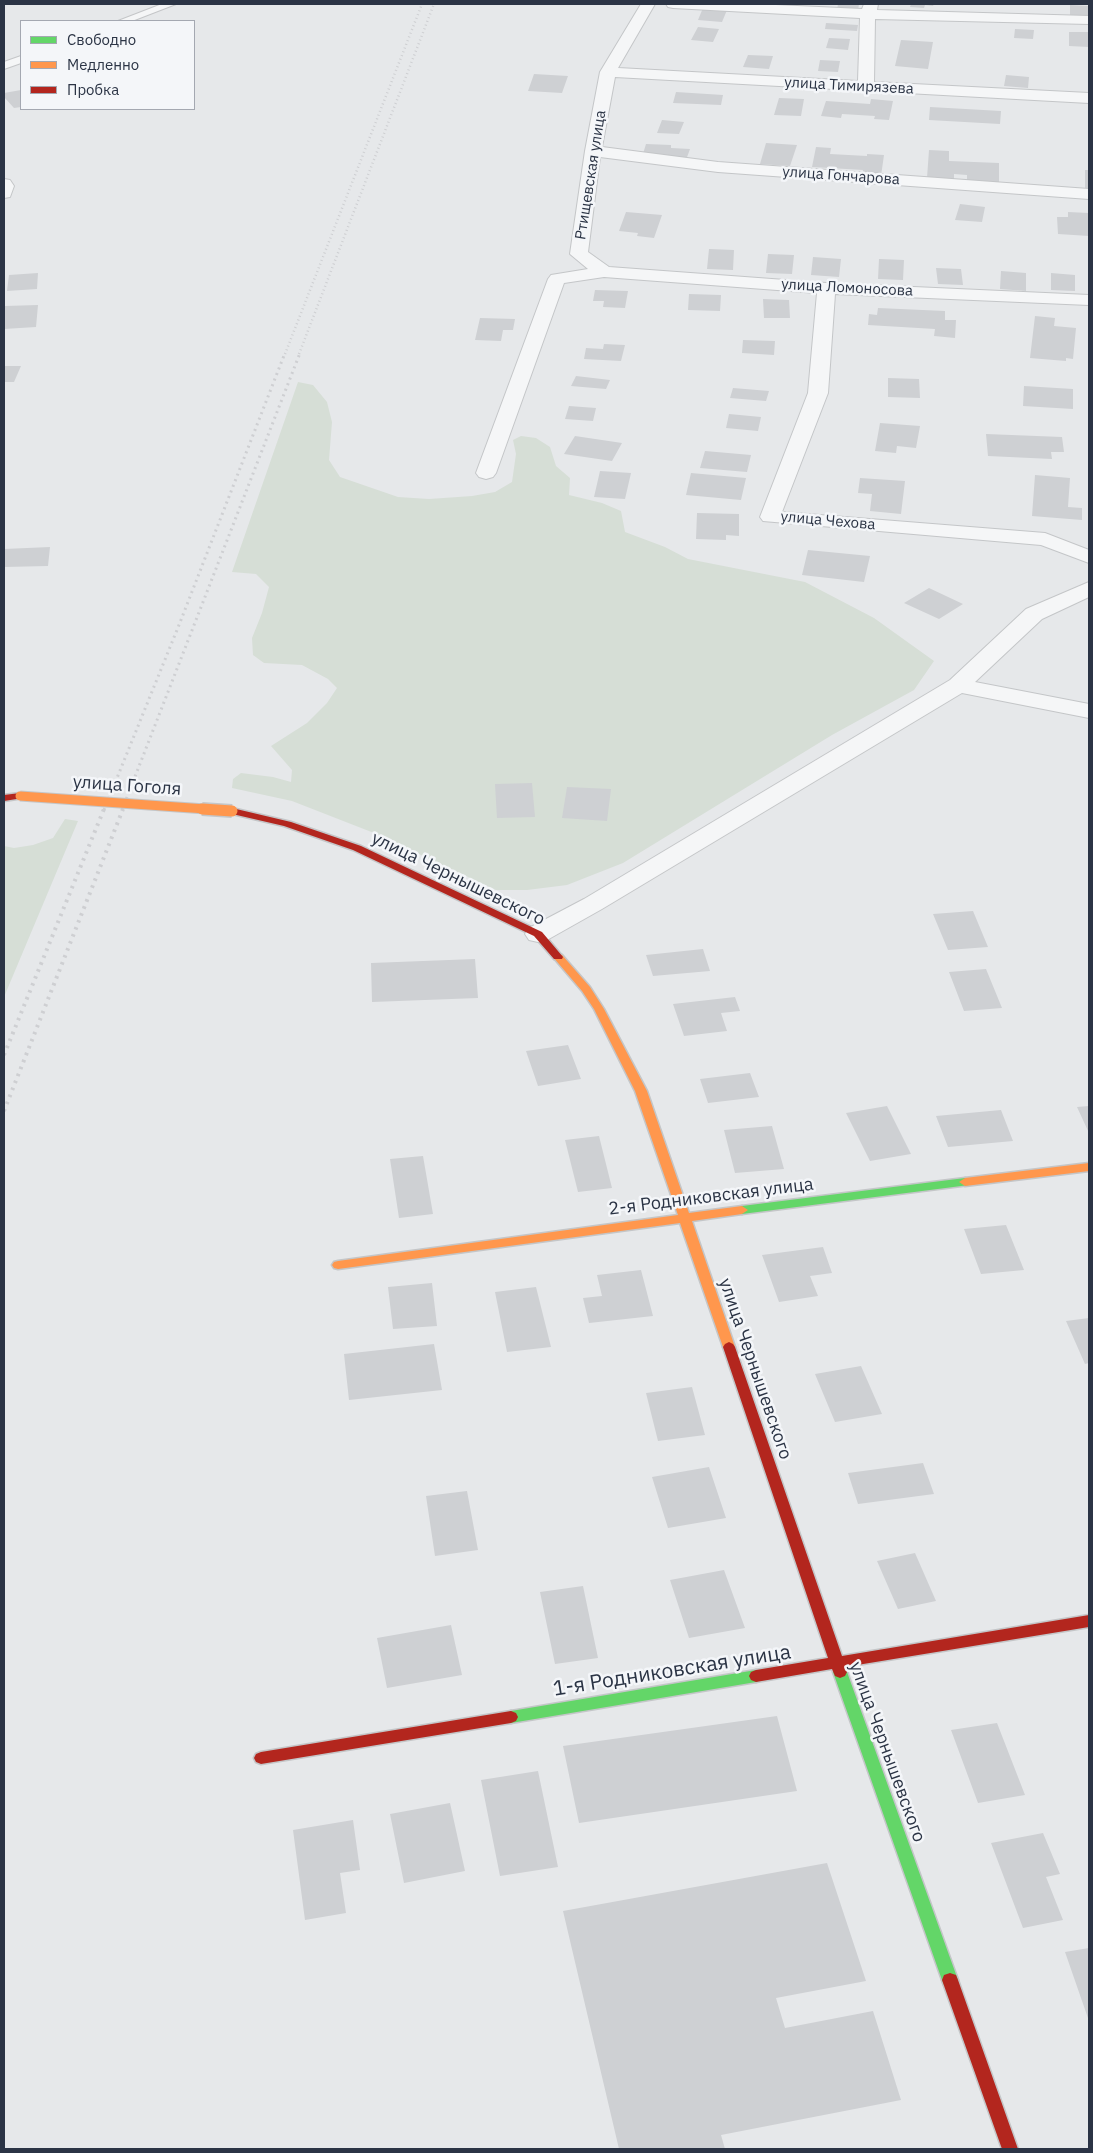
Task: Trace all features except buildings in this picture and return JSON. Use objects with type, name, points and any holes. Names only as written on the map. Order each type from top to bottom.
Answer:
[{"type":"street","name":"Ртищевская улица","points":[[604,272],[579,254],[593,151],[608,72],[648,4]]},
{"type":"street","points":[[672,4],[870,9],[1089,20]]},
{"type":"street","points":[[866,88],[870,9]]},
{"type":"street","name":"улица Тимирязева","points":[[608,72],[866,88],[1089,98]]},
{"type":"street","name":"улица Гончарова","points":[[593,151],[718,167],[1089,194]]},
{"type":"street","points":[[4,184],[6,186],[4,194]]},
{"type":"street","points":[[486,472],[557,279],[604,272]]},
{"type":"street","name":"улица Ломоносова","points":[[604,272],[826,288],[1089,300]]},
{"type":"street","name":"улица Чехова","points":[[826,288],[818,393],[770,516],[1045,539],[1089,557]]},
{"type":"street","points":[[538,934],[958,685],[1034,614],[1089,589]]},
{"type":"street","points":[[958,685],[1089,711]]},
{"type":"street","name":"улица Гоголя","points":[[4,798],[20,796],[232,811]]},
{"type":"street","name":"улица Чернышевского","points":[[232,811],[287,824],[357,848],[538,934],[586,989],[600,1009],[641,1091],[836,1662],[1010,2149]]},
{"type":"street","name":"2-я Родниковская улица","points":[[338,1265],[684,1217],[1089,1167]]},
{"type":"street","name":"1-я Родниковская улица","points":[[261,1758],[1089,1621]]},
{"type":"lane","points":[[126,20],[171,4]]},
{"type":"lane","points":[[4,66],[20,59]]},
{"type":"shaded area","points":[[298,382],[313,385],[327,402],[332,422],[329,460],[340,477],[398,497],[429,499],[472,496],[495,492],[512,482],[516,454],[513,440],[521,436],[536,438],[550,447],[556,466],[570,478],[569,495],[602,503],[621,511],[625,532],[665,547],[688,559],[805,582],[874,618],[934,661],[914,690],[832,735],[623,863],[567,885],[527,890],[496,890],[374,833],[292,801],[232,788],[233,779],[241,773],[273,777],[291,782],[292,770],[271,746],[307,723],[327,703],[337,688],[328,679],[302,665],[264,663],[253,655],[252,638],[262,613],[269,587],[256,574],[232,572]]},
{"type":"shaded area","points":[[65,819],[78,821],[4,997],[4,846],[14,848],[33,845],[53,838]]},
{"type":"railway","points":[[285,354],[422,4]]},
{"type":"railway","points":[[299,354],[434,4]]},
{"type":"railway","points":[[104,810],[179,625],[285,353]]},
{"type":"railway","points":[[122,810],[300,353]]},
{"type":"railway","points":[[4,1055],[104,809]]},
{"type":"railway","points":[[4,1111],[123,809]]},
{"type":"traffic: fast","points":[[742,1210],[965,1182]]},
{"type":"traffic: fast","points":[[840,1672],[950,1980]]},
{"type":"traffic: fast","points":[[511,1717],[756,1676]]},
{"type":"traffic: slow","points":[[20,796],[232,811]]},
{"type":"traffic: slow","points":[[558,957],[586,989],[599,1009],[641,1091],[729,1347]]},
{"type":"traffic: slow","points":[[965,1182],[1089,1167]]},
{"type":"traffic: slow","points":[[338,1265],[742,1210]]},
{"type":"traffic: jam","points":[[4,798],[20,796]]},
{"type":"traffic: jam","points":[[232,811],[287,824],[357,848],[538,934],[558,957]]},
{"type":"traffic: jam","points":[[729,1347],[840,1672]]},
{"type":"traffic: jam","points":[[756,1676],[1089,1621]]},
{"type":"traffic: jam","points":[[261,1758],[511,1717]]},
{"type":"traffic: jam","points":[[950,1980],[1010,2149]]}]
